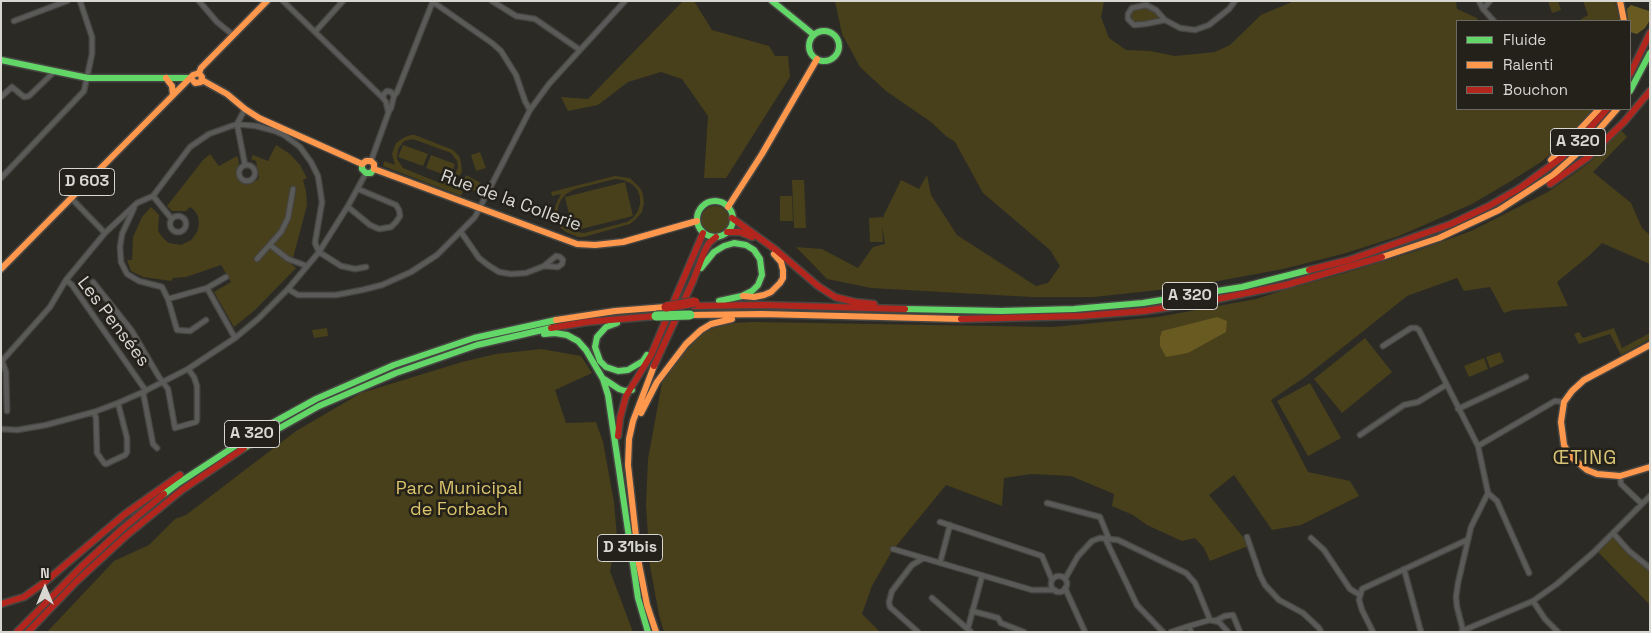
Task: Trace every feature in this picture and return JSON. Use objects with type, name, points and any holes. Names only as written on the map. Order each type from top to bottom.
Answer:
[{"type":"main road","name":"D 603","points":[[1,269],[172,95],[197,78],[201,68],[267,1]]},
{"type":"main road","points":[[772,1],[814,35]]},
{"type":"main road","points":[[1620,1],[1624,20]]},
{"type":"main road","points":[[820,31],[826,31],[832,32],[837,37],[839,49],[834,58],[828,60],[818,59],[810,51],[809,45],[814,35],[820,31]]},
{"type":"main road","points":[[1631,72],[1650,33]]},
{"type":"main road","points":[[1631,89],[1650,53]]},
{"type":"main road","points":[[728,207],[775,133],[818,59]]},
{"type":"main road","points":[[1,60],[88,78],[197,78]]},
{"type":"main road","points":[[166,78],[172,86],[172,95]]},
{"type":"main road","name":"Rue de la Collerie","points":[[197,78],[227,94],[245,109],[260,118],[368,167],[577,244],[595,246],[623,242],[697,221]]},
{"type":"main road","points":[[1499,210],[1519,204],[1587,158],[1624,122],[1650,91]]},
{"type":"main road","points":[[1544,171],[1553,158],[1598,110]]},
{"type":"main road","name":"A 320","points":[[28,632],[76,582],[127,535],[182,490],[262,437],[320,406],[396,372],[433,359],[477,345],[544,329],[588,322],[656,316],[693,308],[763,306],[1001,311],[1074,309],[1143,303],[1242,287],[1349,260],[1451,224],[1489,206],[1544,171],[1574,146],[1607,110]]},
{"type":"main road","name":"A 320","points":[[17,632],[122,529],[177,484],[258,431],[316,399],[394,365],[474,338],[569,317],[663,307],[762,314],[968,318],[1081,316],[1203,302],[1286,285],[1409,249],[1439,238],[1499,210],[1553,175],[1580,151],[1616,110]]},
{"type":"main road","points":[[728,232],[732,223],[728,207],[718,202],[708,203],[699,210],[697,221],[703,233],[716,237],[728,232],[748,234],[775,255],[781,262],[783,270],[783,278],[771,292],[754,297],[742,296]]},
{"type":"main road","points":[[732,218],[776,250],[818,286],[835,297],[855,302],[919,310]]},
{"type":"main road","name":"D 31bis","points":[[648,632],[638,598],[618,463],[618,430],[622,408],[628,391],[644,367],[656,342],[703,233]]},
{"type":"main road","name":"D 31bis","points":[[656,632],[647,604],[639,564],[628,466],[629,439],[633,421],[651,372],[693,281],[705,250],[716,237]]},
{"type":"main road","points":[[693,281],[714,252],[724,246],[734,244],[746,245],[754,250],[760,259],[762,275],[758,285],[752,291],[742,296],[693,308]]},
{"type":"main road","points":[[630,487],[632,448],[642,412],[657,382],[686,344],[701,330],[711,324],[728,319],[762,314]]},
{"type":"main road","points":[[637,318],[606,327],[601,332],[597,337],[595,347],[600,361],[606,367],[618,372],[628,370],[643,361],[656,342]]},
{"type":"main road","points":[[477,345],[555,333],[567,335],[578,341],[586,350],[603,379],[608,396],[618,463]]},
{"type":"main road","points":[[1650,345],[1584,380],[1564,402],[1561,422],[1561,434],[1570,456],[1577,463],[1597,474],[1620,476],[1650,468]]},
{"type":"main road","points":[[603,379],[615,388],[628,391],[640,386],[651,372]]},
{"type":"main road","points":[[1,604],[24,597],[45,582],[125,514],[224,446],[258,431]]},
{"type":"main road","points":[[35,632],[65,598],[76,582]]},
{"type":"street","points":[[14,21],[67,1]]},
{"type":"street","points":[[1,178],[84,91],[92,54],[92,37],[80,1]]},
{"type":"street","points":[[199,1],[217,22],[233,35]]},
{"type":"street","points":[[284,1],[385,100]]},
{"type":"street","points":[[315,32],[343,1]]},
{"type":"street","points":[[492,1],[516,16],[535,20],[580,50]]},
{"type":"street","points":[[288,289],[298,295],[336,294],[382,284],[411,272],[437,255],[475,218],[530,110],[549,84],[625,1]]},
{"type":"street","points":[[1165,20],[1134,25],[1128,20],[1128,14],[1132,8],[1140,3],[1156,10],[1165,20],[1187,30],[1203,29],[1218,19],[1235,1]]},
{"type":"street","points":[[1479,1],[1482,9],[1493,20]]},
{"type":"street","points":[[1482,9],[1490,1]]},
{"type":"street","points":[[385,100],[397,92],[433,2],[492,42],[501,51],[516,75],[530,110]]},
{"type":"street","points":[[1,97],[12,87],[24,97],[29,96],[54,72]]},
{"type":"street","points":[[388,111],[385,92],[392,96]]},
{"type":"street","points":[[1,429],[17,430],[46,425],[94,412],[145,392],[188,369],[235,338],[258,319],[288,289],[319,252],[348,207],[368,167],[388,111],[391,108],[392,96]]},
{"type":"street","points":[[245,109],[237,124],[245,165]]},
{"type":"street","points":[[66,280],[105,233],[137,203],[152,196],[190,147],[209,134],[237,124],[263,127],[284,135],[300,147],[312,162],[318,176],[322,202],[315,242],[319,252],[342,266],[355,269],[366,267]]},
{"type":"street","points":[[257,259],[281,232],[288,218],[293,189]]},
{"type":"street","points":[[348,207],[370,225],[379,229],[391,227],[400,216],[396,205],[358,189]]},
{"type":"street","points":[[152,196],[172,218]]},
{"type":"street","points":[[72,198],[105,233]]},
{"type":"street","points":[[137,203],[130,214],[122,234],[120,247],[121,262],[127,274],[139,281],[162,287],[168,299],[177,330],[190,331],[206,320]]},
{"type":"street","points":[[461,232],[479,258],[499,272],[511,274],[526,273],[544,266]]},
{"type":"street","points":[[270,245],[288,259],[307,266]]},
{"type":"street","points":[[168,299],[207,288],[226,277]]},
{"type":"street","name":"Les Pensées","points":[[7,410],[6,372],[1,362],[50,307],[66,280],[72,285],[145,392]]},
{"type":"street","points":[[93,282],[132,331],[168,389],[175,428],[196,422],[197,386],[194,377],[188,369]]},
{"type":"street","points":[[207,288],[235,338]]},
{"type":"street","points":[[1383,346],[1411,328],[1419,330],[1478,446],[1488,494],[1497,501],[1530,573]]},
{"type":"street","points":[[1458,409],[1526,377]]},
{"type":"street","points":[[1360,435],[1404,405],[1418,402],[1446,385]]},
{"type":"street","points":[[145,392],[153,444],[157,448]]},
{"type":"street","points":[[1478,446],[1555,401],[1564,402]]},
{"type":"street","points":[[94,412],[98,453],[104,464],[106,464],[125,455],[127,452],[127,438],[118,403]]},
{"type":"street","points":[[1620,476],[1621,484],[1642,504]]},
{"type":"street","points":[[1488,494],[1476,516],[1467,540],[1456,597],[1462,631],[1533,601],[1557,584],[1650,496]]},
{"type":"street","points":[[1047,503],[1100,517],[1107,539],[1137,605],[1163,632]]},
{"type":"street","points":[[940,522],[1042,556],[1055,590]]},
{"type":"street","points":[[940,563],[950,525]]},
{"type":"street","points":[[1613,533],[1629,551],[1650,568]]},
{"type":"street","points":[[1247,537],[1265,585],[1279,600],[1303,613],[1321,632]]},
{"type":"street","points":[[1085,632],[1065,588],[1067,583],[1065,579],[1078,556],[1092,541],[1100,538],[1118,540],[1186,573],[1195,583],[1213,620],[1219,622],[1228,632]]},
{"type":"street","points":[[1311,538],[1324,550],[1350,589],[1360,595]]},
{"type":"street","points":[[1373,632],[1359,600],[1362,589],[1467,540]]},
{"type":"street","points":[[893,549],[1032,590],[1060,591],[1065,588]]},
{"type":"street","points":[[918,632],[890,607],[889,602],[892,591],[912,565],[923,558]]},
{"type":"street","points":[[1404,569],[1421,632]]},
{"type":"street","points":[[970,630],[972,610],[982,576]]},
{"type":"street","points":[[1052,580],[1058,576],[1065,579]]},
{"type":"street","points":[[932,598],[970,630]]},
{"type":"street","points":[[1533,601],[1545,619],[1558,632]]},
{"type":"street","points":[[972,610],[998,618],[1001,623],[1024,632]]},
{"type":"street","points":[[1171,632],[1233,615],[1240,632]]},
{"type":"street","points":[[1189,626],[1191,632]]},
{"type":"green space","points":[[683,1],[694,1],[712,30],[769,46],[775,56],[788,56],[790,77],[726,178],[704,178],[708,116],[682,79],[661,72],[628,82],[598,105],[568,111],[561,97],[588,99]]},
{"type":"green space","points":[[835,1],[1104,1],[1101,17],[1109,38],[1126,50],[1150,51],[1175,56],[1215,52],[1230,45],[1261,15],[1294,1],[1456,1],[1457,9],[1477,18],[1477,20],[1456,20],[1456,110],[1593,110],[1562,144],[1541,162],[1472,204],[1399,236],[1346,253],[1283,269],[1186,287],[1094,297],[1031,297],[871,288],[827,279],[796,247],[822,249],[858,268],[873,247],[885,244],[882,226],[883,242],[870,242],[869,218],[882,217],[882,219],[901,180],[919,189],[927,175],[931,195],[957,235],[1036,286],[1048,283],[1060,266],[1050,250],[983,193],[955,142],[931,122],[886,91],[860,67],[842,34]]},
{"type":"green space","points":[[1548,1],[1558,1],[1561,10],[1552,13]]},
{"type":"green space","points":[[1583,1],[1615,1],[1620,20],[1580,20],[1588,15]]},
{"type":"green space","points":[[1144,7],[1156,13],[1159,16],[1158,18],[1139,23],[1132,20],[1133,10]]},
{"type":"green space","points":[[1621,130],[1627,137],[1593,172],[1631,203],[1642,228],[1650,235],[1650,264],[1602,243],[1557,282],[1568,306],[1513,310],[1504,313],[1490,287],[1464,291],[1457,278],[1407,296],[1305,377],[1271,400],[1308,472],[1350,481],[1359,496],[1301,525],[1272,530],[1234,475],[1209,495],[1248,546],[1210,561],[1204,548],[1195,538],[1182,541],[1147,525],[1133,515],[1112,506],[1114,494],[1071,476],[1031,474],[1004,478],[1002,506],[946,485],[892,551],[872,586],[862,614],[880,632],[664,632],[650,566],[646,505],[648,459],[662,383],[685,350],[703,331],[734,323],[753,322],[1052,327],[1158,317],[1256,299],[1416,251],[1471,231],[1548,192],[1589,163]]},
{"type":"green space","points":[[415,135],[453,150],[459,156],[462,172],[455,182],[449,186],[463,191],[461,196],[383,166],[384,161],[395,165],[392,154],[396,143],[405,137]],"holes":[[[413,139],[451,153],[457,161],[458,167],[454,177],[440,183],[403,168],[397,159],[398,149],[404,141]]]},
{"type":"green space","points":[[276,145],[290,154],[300,165],[307,178],[303,180],[307,205],[290,263],[296,268],[255,310],[234,327],[214,292],[231,282],[221,265],[186,277],[173,278],[172,281],[143,277],[131,271],[127,260],[132,260],[133,237],[142,217],[151,207],[159,215],[158,231],[169,243],[181,245],[191,240],[197,232],[198,216],[194,210],[190,207],[186,211],[172,211],[167,206],[203,160],[210,154],[219,166],[237,156],[239,162],[236,176],[246,185],[259,178],[256,161],[251,159],[253,155],[268,161]]},
{"type":"green space","points":[[403,145],[428,154],[423,166],[398,157]]},
{"type":"green space","points":[[480,152],[486,168],[476,171],[471,155]]},
{"type":"green space","points":[[431,155],[455,164],[451,177],[426,168]]},
{"type":"green space","points":[[466,175],[481,183],[477,192],[461,185]]},
{"type":"green space","points":[[615,176],[630,178],[640,188],[644,203],[642,212],[630,224],[578,237],[566,232],[557,225],[554,213],[561,194],[552,196],[551,192]],"holes":[[[615,179],[632,184],[637,189],[640,197],[638,211],[633,218],[627,222],[584,233],[572,231],[562,225],[558,214],[558,207],[566,194],[575,189]]]},
{"type":"green space","points":[[792,180],[804,180],[806,228],[794,228]]},
{"type":"green space","points":[[625,182],[633,216],[573,231],[565,197]]},
{"type":"green space","points":[[780,196],[792,196],[793,221],[780,221]]},
{"type":"green space","points":[[715,206],[725,210],[729,220],[725,230],[715,234],[705,230],[701,220],[705,210]]},
{"type":"green space","points":[[327,328],[328,336],[314,338],[312,330]]},
{"type":"green space","points":[[1614,328],[1622,348],[1650,333],[1650,339],[1621,355],[1610,334],[1579,344],[1574,334],[1579,332],[1583,338]]},
{"type":"green space","points":[[1365,338],[1392,372],[1342,413],[1314,379]]},
{"type":"green space","name":"Parc Municipal de Forbach","points":[[541,349],[581,356],[592,373],[555,390],[566,423],[596,422],[603,442],[614,502],[617,537],[610,571],[633,632],[47,632],[114,561],[149,545],[175,519],[186,515],[296,431],[361,393],[462,362],[496,354]]},
{"type":"green space","points":[[1500,352],[1504,362],[1490,368],[1486,357]]},
{"type":"green space","points":[[1484,358],[1488,369],[1469,377],[1464,366]]},
{"type":"green space","points":[[1310,383],[1341,438],[1308,456],[1277,401]]},
{"type":"green space","points":[[1613,537],[1630,555],[1650,571],[1650,605],[1598,552]]},
{"type":"shaded area","points":[[1631,5],[1649,11],[1650,20],[1645,28],[1637,34],[1631,32],[1631,20],[1628,20],[1627,9]]},
{"type":"shaded area","points":[[1217,317],[1227,321],[1226,332],[1188,353],[1166,357],[1160,346],[1162,331]]},
{"type":"traffic: fast","points":[[772,1],[814,35]]},
{"type":"traffic: fast","points":[[824,31],[835,35],[839,46],[835,57],[824,61],[813,57],[809,46],[813,35],[824,31]]},
{"type":"traffic: fast","points":[[1631,89],[1650,53]]},
{"type":"traffic: fast","points":[[1,60],[88,78],[191,78]]},
{"type":"traffic: fast","points":[[362,164],[362,169],[366,173],[371,173],[374,169]]},
{"type":"traffic: fast","points":[[715,201],[727,207],[733,219],[727,231],[715,237],[703,231],[697,219],[703,207],[715,201]]},
{"type":"traffic: fast","points":[[701,268],[714,252],[734,243],[746,245],[754,250],[760,259],[762,275],[758,285],[752,291],[742,296],[719,301]]},
{"type":"traffic: fast","points":[[905,309],[1001,311],[1074,309],[1143,303],[1242,287],[1309,270]]},
{"type":"traffic: fast","points":[[656,316],[690,315]]},
{"type":"traffic: fast","points":[[164,494],[258,431],[316,399],[394,365],[474,338],[556,320]]},
{"type":"traffic: fast","points":[[617,323],[606,327],[597,337],[595,347],[600,361],[606,367],[618,371],[628,370],[643,361],[647,355]]},
{"type":"traffic: fast","points":[[244,448],[319,406],[396,373],[477,345],[551,328]]},
{"type":"traffic: fast","points":[[544,334],[567,335],[578,341],[586,350],[603,379],[608,395],[638,598],[648,632]]},
{"type":"traffic: fast","points":[[604,379],[619,389],[625,391],[632,390]]},
{"type":"traffic: slow","points":[[199,73],[201,68],[267,1]]},
{"type":"traffic: slow","points":[[1620,1],[1624,20]]},
{"type":"traffic: slow","points":[[728,207],[762,154],[817,59]]},
{"type":"traffic: slow","points":[[191,78],[195,83],[201,82],[202,77],[199,73]]},
{"type":"traffic: slow","points":[[1,269],[193,75],[199,73]]},
{"type":"traffic: slow","points":[[166,78],[172,86],[173,95]]},
{"type":"traffic: slow","points":[[202,80],[227,94],[259,118],[362,164]]},
{"type":"traffic: slow","points":[[1551,160],[1598,110]]},
{"type":"traffic: slow","points":[[1382,257],[1439,238],[1499,210],[1553,175],[1580,151],[1616,110]]},
{"type":"traffic: slow","points":[[362,164],[366,161],[371,161],[374,164],[374,169]]},
{"type":"traffic: slow","points":[[374,169],[577,244],[595,245],[623,242],[697,221]]},
{"type":"traffic: slow","points":[[743,296],[754,297],[764,295],[771,292],[780,283],[783,278],[783,270],[781,262],[774,254]]},
{"type":"traffic: slow","points":[[556,320],[615,311],[666,307]]},
{"type":"traffic: slow","points":[[690,315],[762,314],[961,319]]},
{"type":"traffic: slow","points":[[641,413],[657,382],[686,344],[701,330],[711,324],[732,319]]},
{"type":"traffic: slow","points":[[1650,345],[1584,380],[1564,402],[1561,422],[1564,445],[1570,456],[1587,470],[1597,474],[1620,476],[1650,467]]},
{"type":"traffic: slow","points":[[654,366],[633,421],[629,439],[628,465],[639,564],[647,605],[656,632]]},
{"type":"traffic: jam","points":[[1631,72],[1650,33]]},
{"type":"traffic: jam","points":[[1550,184],[1587,158],[1624,122],[1650,91]]},
{"type":"traffic: jam","points":[[1309,270],[1349,260],[1451,224],[1489,206],[1520,188],[1561,158],[1606,110]]},
{"type":"traffic: jam","points":[[732,218],[776,250],[818,286],[835,297],[874,304]]},
{"type":"traffic: jam","points":[[727,232],[740,232],[752,237]]},
{"type":"traffic: jam","points":[[618,436],[620,418],[626,396],[651,355],[703,233]]},
{"type":"traffic: jam","points":[[654,366],[705,250],[716,237]]},
{"type":"traffic: jam","points":[[961,319],[1081,316],[1144,311],[1203,302],[1286,285],[1382,257]]},
{"type":"traffic: jam","points":[[666,307],[695,302]]},
{"type":"traffic: jam","points":[[694,306],[763,305],[905,309]]},
{"type":"traffic: jam","points":[[551,328],[587,322],[656,316]]},
{"type":"traffic: jam","points":[[28,632],[76,582],[127,535],[182,490],[244,448]]},
{"type":"traffic: jam","points":[[1,604],[24,597],[45,582],[125,514],[180,475]]},
{"type":"traffic: jam","points":[[17,632],[81,567],[164,494]]},
{"type":"district","name":"ŒTING","points":[[1585,459]]}]
